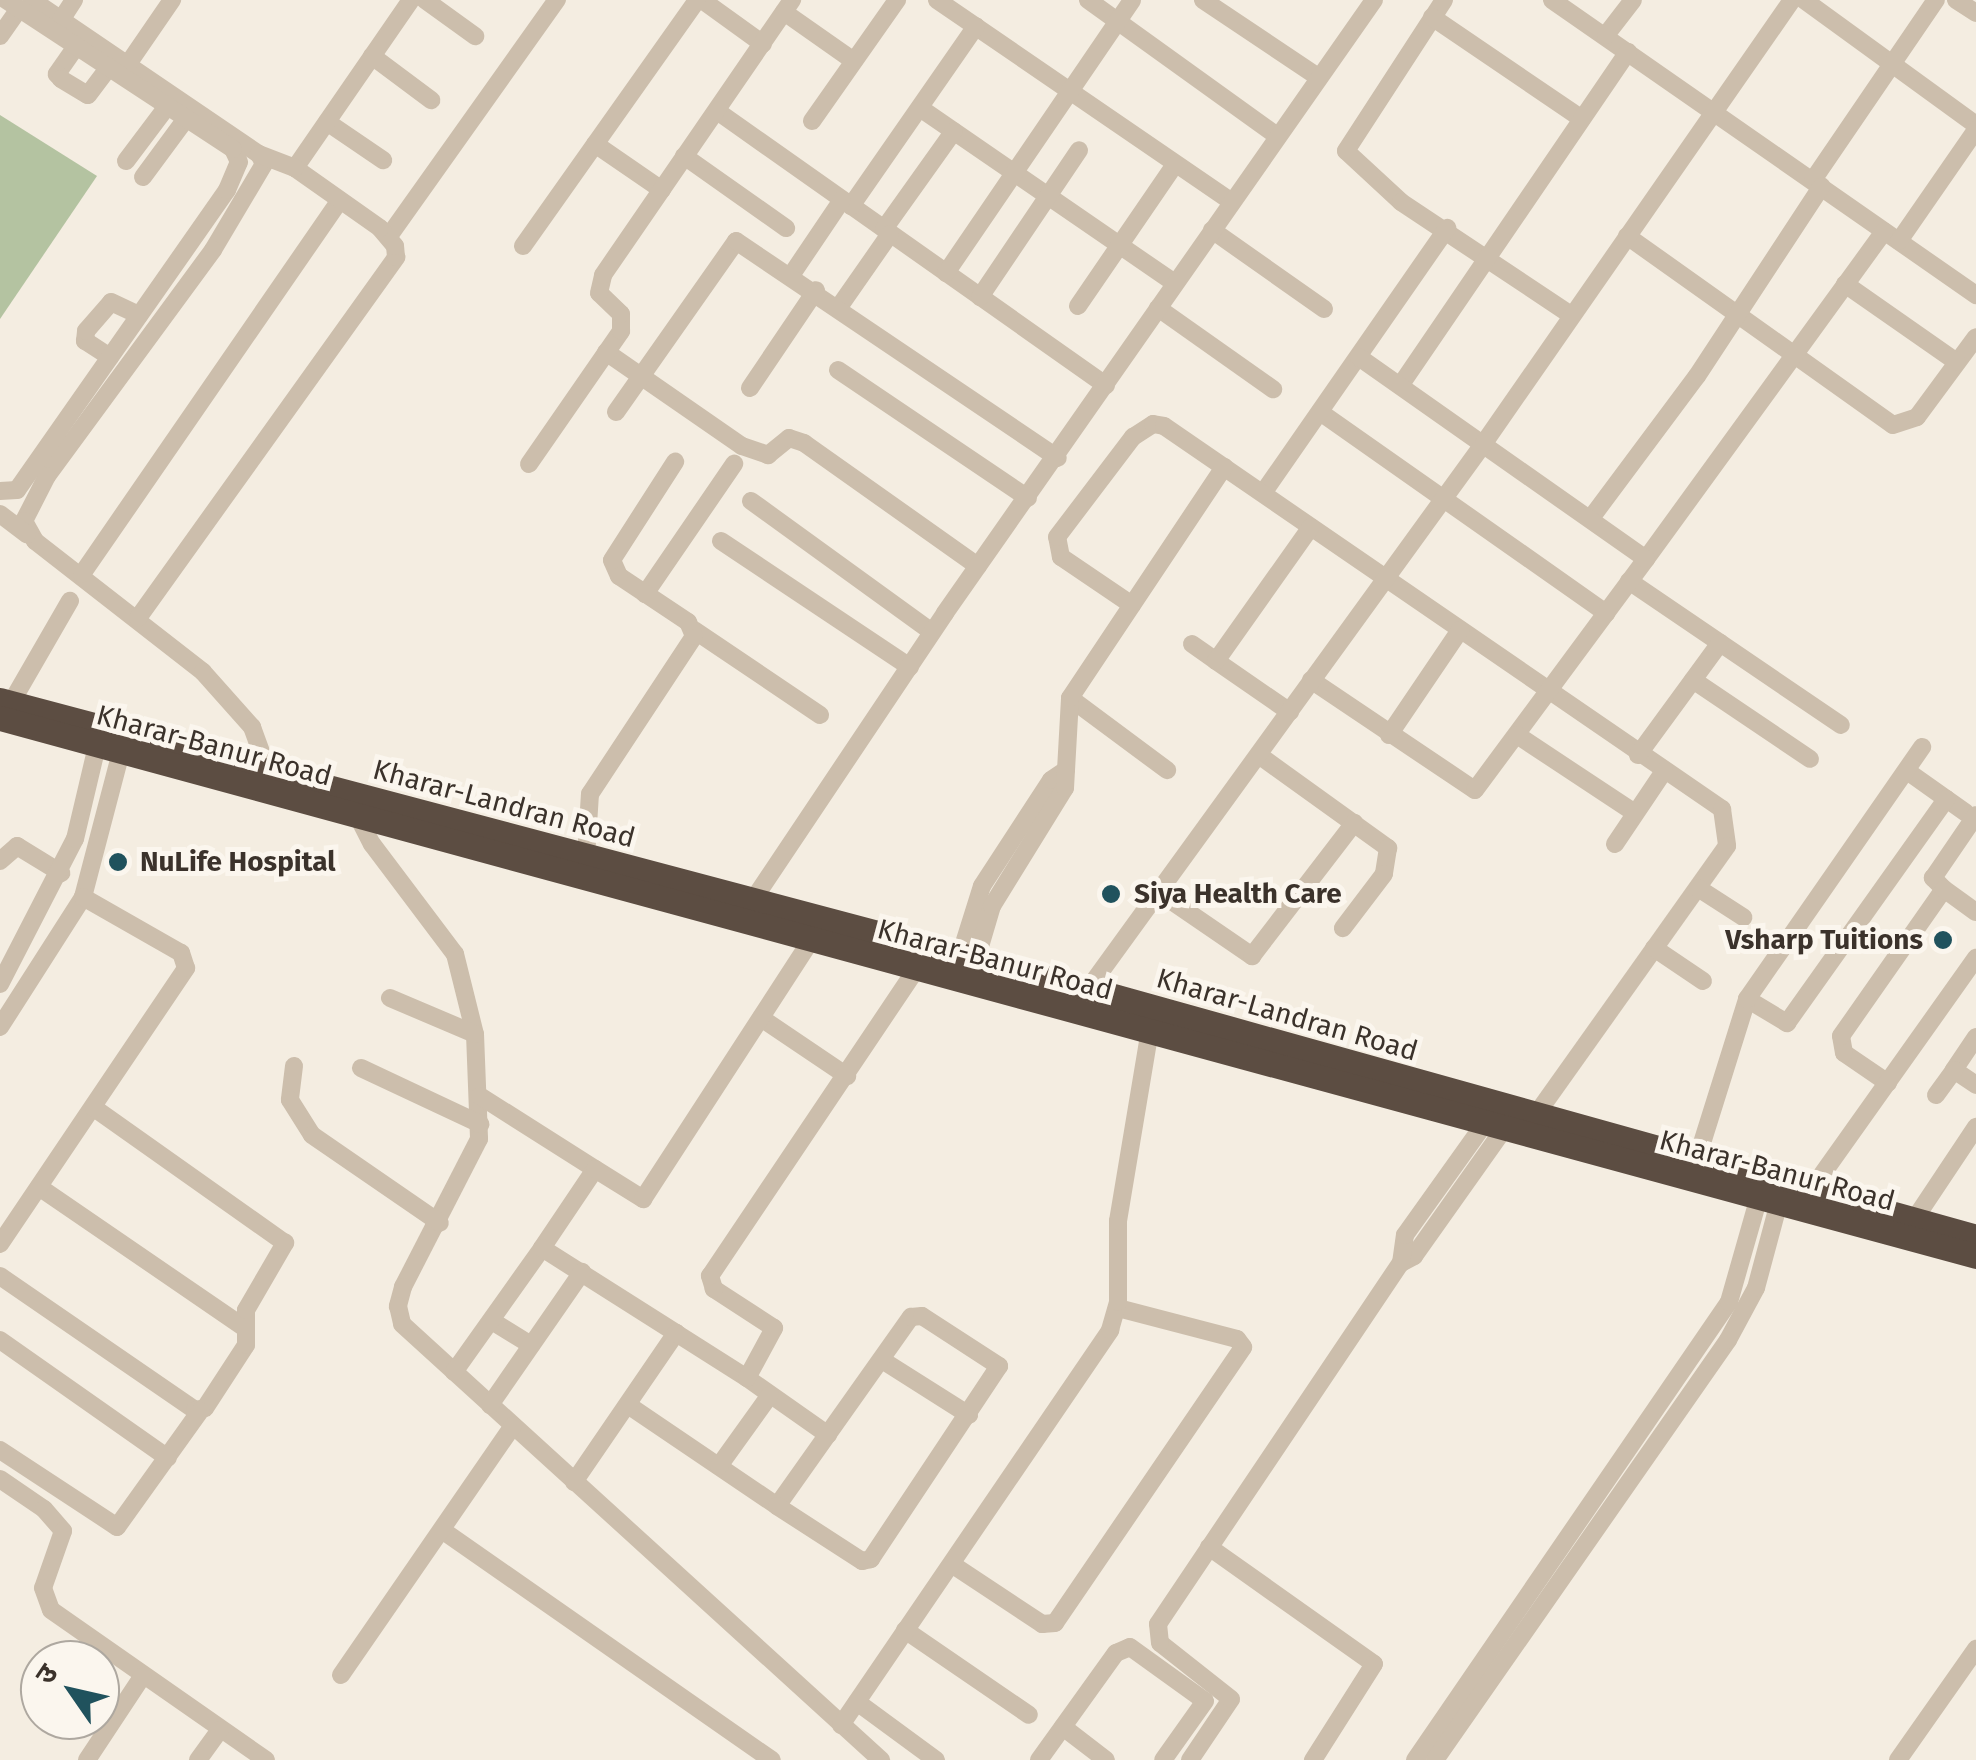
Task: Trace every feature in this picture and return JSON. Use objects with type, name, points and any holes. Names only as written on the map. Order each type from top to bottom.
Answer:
[{"type":"highway","name":"Kharar-Landran Road","points":[[4,707],[127,749],[268,772],[356,805],[586,857],[747,910],[1085,988],[1512,1126],[1697,1159],[1976,1238]]},
{"type":"highway","name":"Kharar-Banur Road","points":[[4,707],[127,749],[356,805],[747,910],[811,940],[915,971],[1149,1035],[1512,1126],[1976,1256]]},
{"type":"street","points":[[61,20],[74,0]]},
{"type":"street","points":[[128,64],[172,0]]},
{"type":"street","points":[[295,168],[411,0]]},
{"type":"street","points":[[425,0],[475,36]]},
{"type":"street","points":[[389,236],[556,0]]},
{"type":"street","points":[[524,246],[700,0],[763,44]]},
{"type":"street","points":[[812,121],[896,0]]},
{"type":"street","points":[[937,0],[1174,166],[1231,201]]},
{"type":"street","points":[[1088,0],[1277,136]]},
{"type":"street","points":[[946,273],[1132,0]]},
{"type":"street","points":[[1203,0],[1318,78]]},
{"type":"street","points":[[1444,0],[1346,151],[1401,202],[1447,228],[1571,316]]},
{"type":"street","points":[[1552,0],[1976,294]]},
{"type":"street","points":[[1606,34],[1633,0]]},
{"type":"street","points":[[1078,1014],[1085,988],[1260,756],[1484,443],[1792,0]]},
{"type":"street","points":[[1311,680],[1469,790],[1484,783],[1545,692],[1845,284],[1891,236],[1976,127],[1804,0]]},
{"type":"street","points":[[1591,518],[1738,317],[1892,63],[1936,0]]},
{"type":"street","points":[[1956,0],[1976,13]]},
{"type":"street","points":[[19,3],[61,20],[259,154],[295,168],[389,236],[396,250],[392,266],[138,618]]},
{"type":"street","points":[[0,36],[19,3]]},
{"type":"street","points":[[0,491],[17,490],[238,172],[233,148],[106,71],[19,3]]},
{"type":"street","points":[[529,464],[624,322],[600,294],[600,282],[790,3],[854,61]]},
{"type":"street","points":[[747,910],[932,632],[1058,458],[1365,3]]},
{"type":"street","points":[[1432,17],[1582,119]]},
{"type":"street","points":[[792,274],[920,108],[976,26]]},
{"type":"street","points":[[75,48],[57,74],[61,80],[88,95],[106,71]]},
{"type":"street","points":[[1402,382],[1628,52]]},
{"type":"street","points":[[372,56],[431,100]]},
{"type":"street","points":[[126,162],[166,108]]},
{"type":"street","points":[[920,108],[1175,283]]},
{"type":"street","points":[[717,111],[1106,385]]},
{"type":"street","points":[[143,177],[185,120]]},
{"type":"street","points":[[327,122],[382,160]]},
{"type":"street","points":[[839,307],[954,131]]},
{"type":"street","points":[[595,144],[662,190]]},
{"type":"street","points":[[980,297],[1079,150]]},
{"type":"street","points":[[27,534],[30,500],[253,190],[262,176],[259,154]]},
{"type":"street","points":[[684,156],[786,228]]},
{"type":"street","points":[[1078,306],[1174,166]]},
{"type":"street","points":[[82,574],[340,200]]},
{"type":"street","points":[[1262,493],[1447,228]]},
{"type":"street","points":[[1212,230],[1324,309]]},
{"type":"street","points":[[1626,236],[1793,359],[1902,425],[1917,418],[1976,337]]},
{"type":"street","points":[[616,412],[732,244],[740,242],[1058,458]]},
{"type":"street","points":[[1845,284],[1957,362]]},
{"type":"street","points":[[750,388],[816,290]]},
{"type":"street","points":[[110,358],[86,341],[86,331],[111,302],[139,316]]},
{"type":"street","points":[[1158,308],[1273,389]]},
{"type":"street","points":[[606,352],[751,450],[768,454],[788,438],[804,443],[978,566]]},
{"type":"street","points":[[1359,357],[1402,382],[1646,559]]},
{"type":"street","points":[[838,370],[1028,498]]},
{"type":"street","points":[[1320,412],[1606,613]]},
{"type":"street","points":[[1132,605],[1061,557],[1057,537],[1144,427],[1164,426],[1545,692],[1715,802],[1730,828],[1727,846],[1654,948],[1414,1256],[1401,1262],[1155,1630],[1160,1643],[1230,1699],[1190,1760]]},
{"type":"street","points":[[674,462],[613,553],[619,576],[820,715]]},
{"type":"street","points":[[646,594],[734,464]]},
{"type":"street","points":[[968,958],[982,886],[1051,780],[1066,770],[1070,698],[1224,467]]},
{"type":"street","points":[[751,501],[932,632]]},
{"type":"street","points":[[0,514],[138,618],[244,716],[268,772]]},
{"type":"street","points":[[1216,661],[1311,528]]},
{"type":"street","points":[[721,541],[910,667]]},
{"type":"street","points":[[1629,581],[1841,725]]},
{"type":"street","points":[[4,707],[70,601]]},
{"type":"street","points":[[586,857],[590,794],[694,630]]},
{"type":"street","points":[[1389,735],[1460,630]]},
{"type":"street","points":[[1638,755],[1720,643]]},
{"type":"street","points":[[1192,644],[1290,712]]},
{"type":"street","points":[[1693,680],[1810,759]]},
{"type":"street","points":[[1070,698],[1168,770]]},
{"type":"street","points":[[1517,734],[1635,814]]},
{"type":"street","points":[[1697,1159],[1747,999],[1922,747]]},
{"type":"street","points":[[0,984],[61,872],[86,806],[127,749]]},
{"type":"street","points":[[0,1027],[83,897],[127,749]]},
{"type":"street","points":[[1260,756],[1354,823],[1391,855],[1343,928]]},
{"type":"street","points":[[1907,771],[1971,814],[1933,878],[1976,912]]},
{"type":"street","points":[[1614,844],[1664,772]]},
{"type":"street","points":[[1747,999],[1787,1023],[1946,799]]},
{"type":"street","points":[[356,805],[455,954],[475,1034],[480,1124],[472,1158],[403,1287],[398,1312],[512,1426],[881,1760]]},
{"type":"street","points":[[1160,892],[1252,956],[1354,823]]},
{"type":"street","points":[[0,861],[16,846],[61,872]]},
{"type":"street","points":[[1698,888],[1743,917]]},
{"type":"street","points":[[1888,1083],[1844,1053],[1841,1036],[1944,889]]},
{"type":"street","points":[[0,1244],[94,1108],[187,960],[83,897]]},
{"type":"street","points":[[480,1096],[642,1199],[811,940]]},
{"type":"street","points":[[1654,948],[1703,981]]},
{"type":"street","points":[[1811,1190],[1976,958]]},
{"type":"street","points":[[747,1378],[774,1328],[714,1289],[710,1276],[915,971]]},
{"type":"street","points":[[390,998],[475,1034]]},
{"type":"street","points":[[760,1018],[847,1076]]},
{"type":"street","points":[[841,1724],[1110,1330],[1118,1308],[1116,1242],[1149,1035]]},
{"type":"street","points":[[1936,1094],[1976,1037]]},
{"type":"street","points":[[294,1066],[290,1100],[312,1134],[440,1222]]},
{"type":"street","points":[[361,1068],[480,1124]]},
{"type":"street","points":[[1954,1070],[1976,1085]]},
{"type":"street","points":[[0,1450],[117,1526],[246,1345],[242,1326],[285,1243],[94,1108]]},
{"type":"street","points":[[1914,1220],[1976,1127]]},
{"type":"street","points":[[454,1372],[595,1169]]},
{"type":"street","points":[[39,1187],[242,1326]]},
{"type":"street","points":[[1415,1760],[1500,1650],[1588,1521],[1748,1307],[1769,1199]]},
{"type":"street","points":[[542,1248],[747,1378],[828,1435]]},
{"type":"street","points":[[490,1404],[582,1272]]},
{"type":"street","points":[[0,1276],[200,1410]]},
{"type":"street","points":[[952,1565],[1042,1624],[1055,1624],[1243,1347],[1237,1338],[1118,1308]]},
{"type":"street","points":[[628,1405],[777,1506],[867,1561],[999,1370],[981,1352],[916,1315],[777,1506]]},
{"type":"street","points":[[492,1321],[531,1345]]},
{"type":"street","points":[[574,1482],[676,1333]]},
{"type":"street","points":[[0,1340],[168,1458]]},
{"type":"street","points":[[882,1360],[969,1415]]},
{"type":"street","points":[[718,1466],[770,1394]]},
{"type":"street","points":[[341,1675],[512,1426]]},
{"type":"street","points":[[0,1479],[44,1508],[63,1531],[43,1588],[51,1610],[266,1760]]},
{"type":"street","points":[[442,1530],[772,1760]]},
{"type":"street","points":[[1209,1547],[1374,1664],[1313,1760]]},
{"type":"street","points":[[906,1630],[1029,1714]]},
{"type":"street","points":[[1040,1760],[1116,1653],[1136,1648],[1206,1701],[1163,1760]]},
{"type":"street","points":[[1898,1760],[1976,1648]]},
{"type":"street","points":[[1435,1760],[1500,1650]]},
{"type":"street","points":[[87,1760],[142,1676]]},
{"type":"street","points":[[856,1702],[936,1760]]},
{"type":"street","points":[[1063,1727],[1106,1760]]},
{"type":"street","points":[[198,1760],[220,1730]]},
{"type":"green space","points":[[0,115],[97,176],[0,319]]},
{"type":"place","name":"NuLife Hospital","points":[[118,862]]},
{"type":"place","name":"Siya Health Care","points":[[1111,894]]},
{"type":"place","name":"Vsharp Tuitions","points":[[1943,940]]}]
